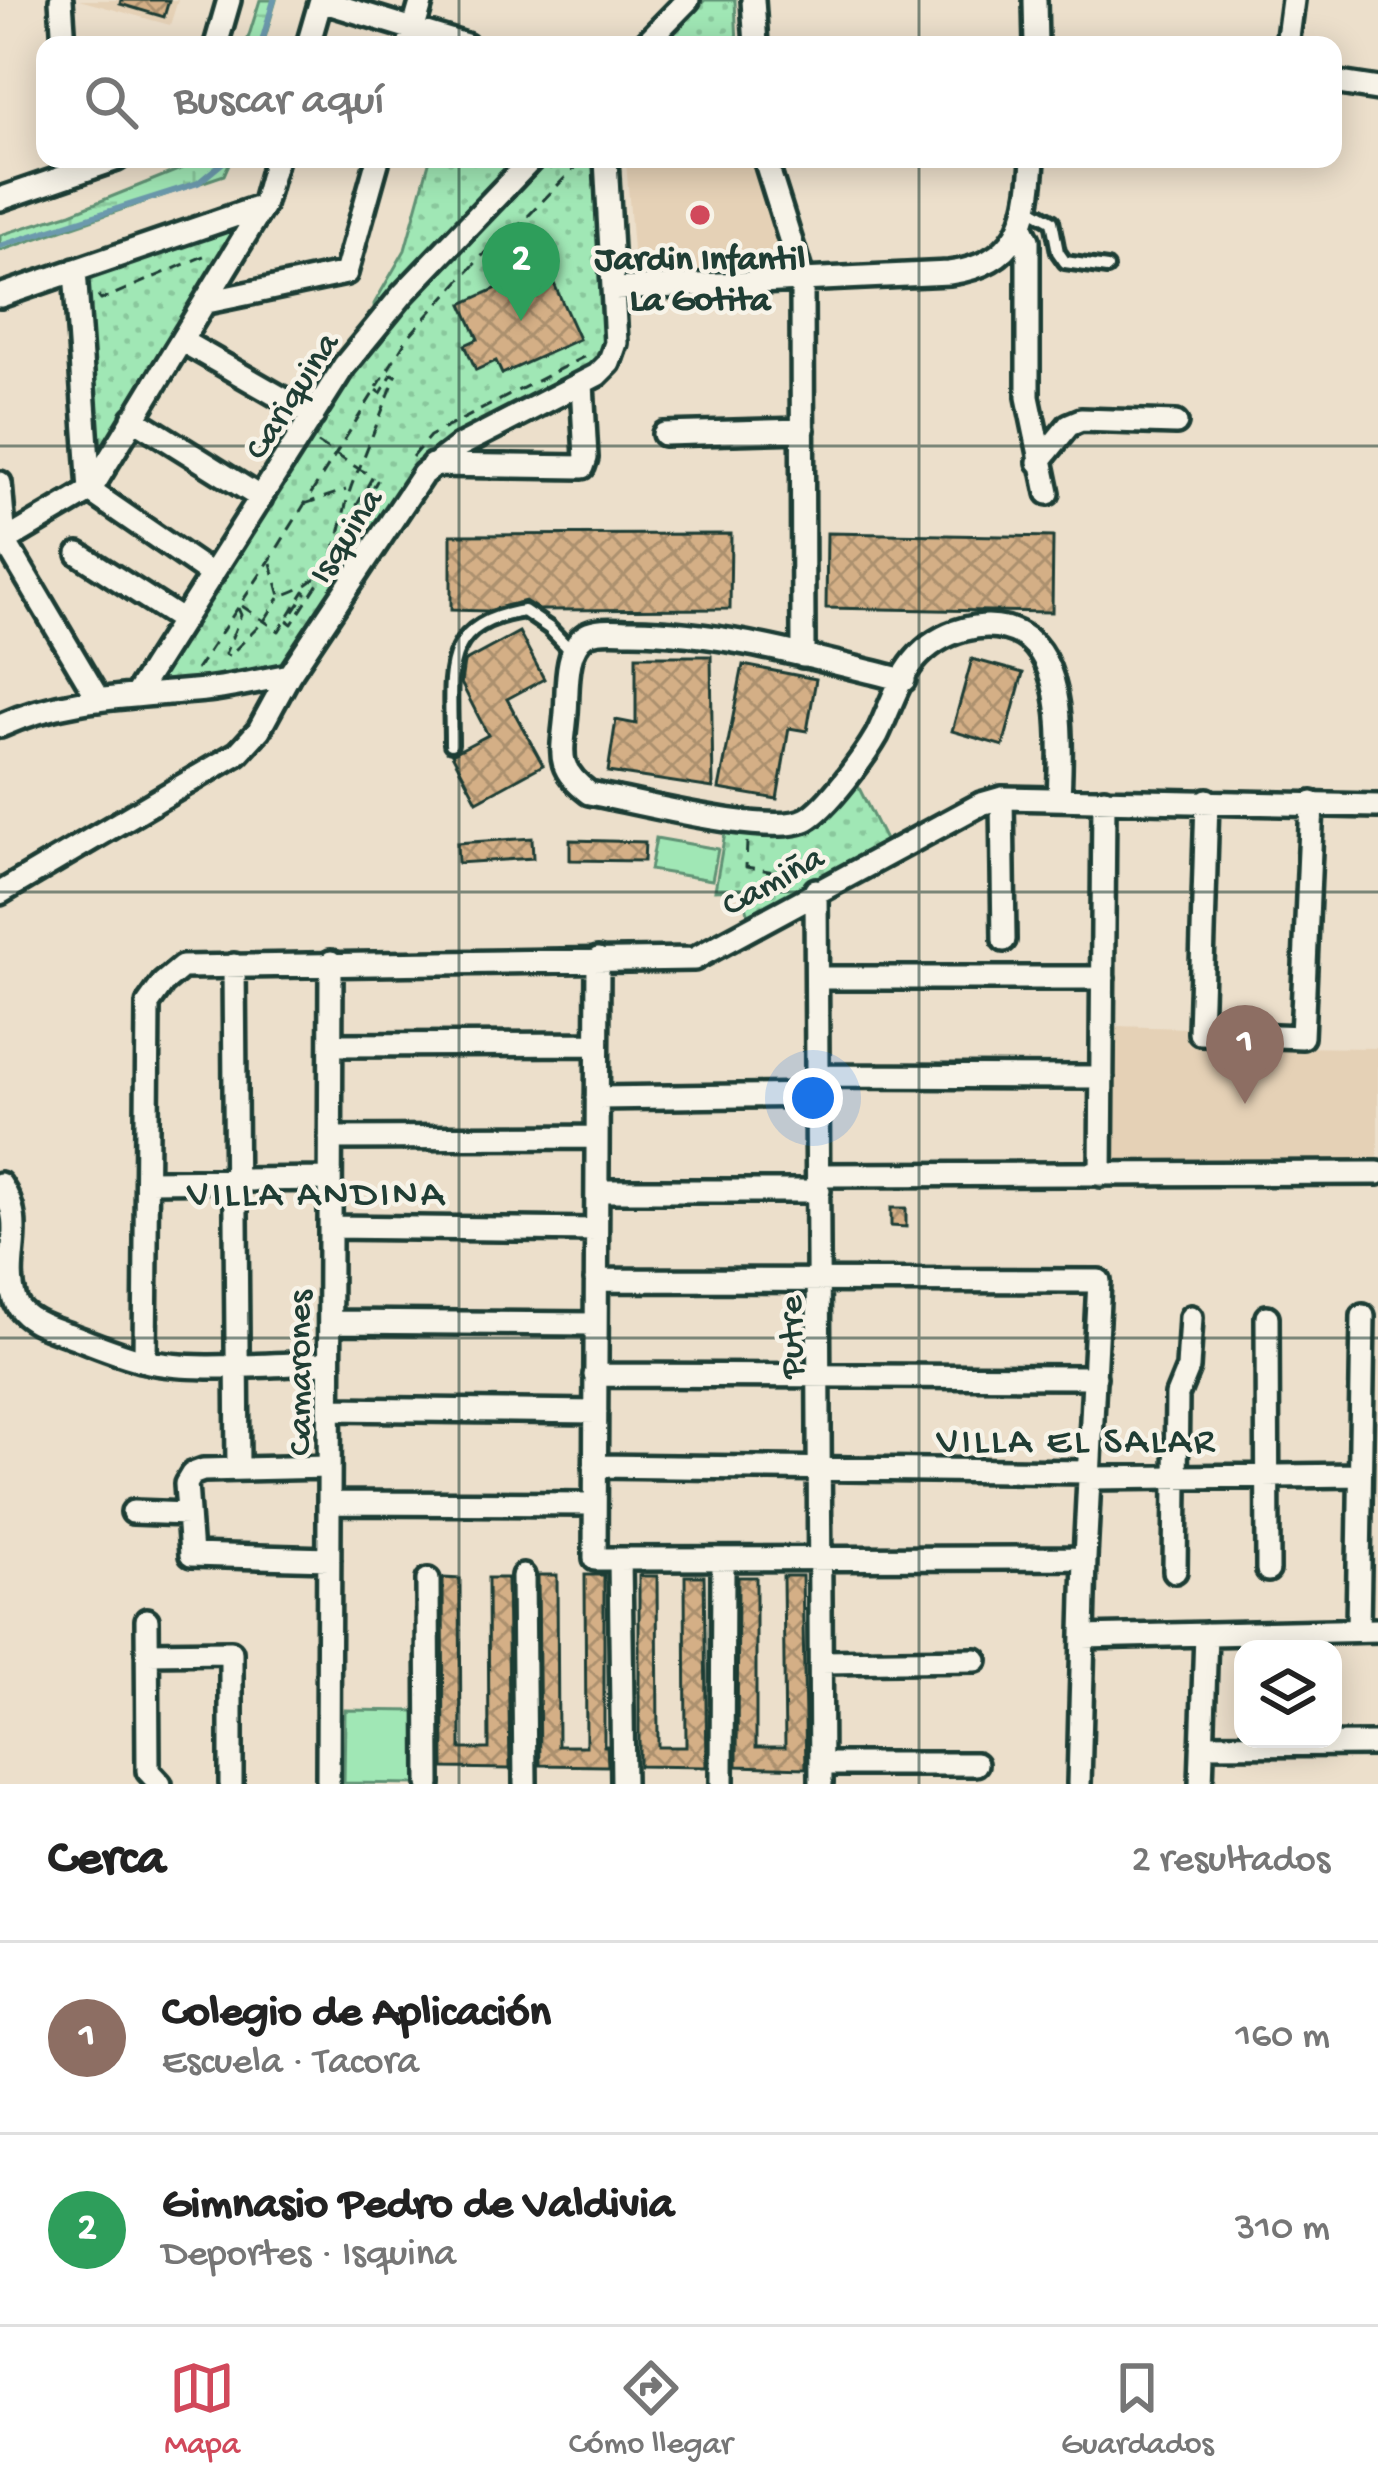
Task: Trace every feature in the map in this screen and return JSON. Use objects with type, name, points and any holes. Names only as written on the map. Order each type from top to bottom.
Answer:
[{"type":"street","points":[[61,0],[63,36]]},
{"type":"street","points":[[219,36],[230,0]]},
{"type":"street","points":[[311,36],[321,0],[409,36]]},
{"type":"street","points":[[411,36],[422,0]]},
{"type":"street","points":[[653,36],[688,0]]},
{"type":"street","points":[[753,0],[755,36]]},
{"type":"street","points":[[1035,0],[1036,36]]},
{"type":"street","points":[[1288,36],[1294,0]]},
{"type":"street","points":[[1342,83],[1378,89]]},
{"type":"street","points":[[0,199],[70,168]]},
{"type":"street","points":[[3,542],[90,491],[262,206],[273,168]]},
{"type":"street","points":[[207,302],[346,273],[375,168]]},
{"type":"street","name":"Cariquina","points":[[136,694],[313,416],[382,318],[536,168]]},
{"type":"street","name":"Isquina","points":[[0,893],[238,753],[259,730],[289,676],[432,465],[604,369],[614,353],[615,289],[607,168]]},
{"type":"street","points":[[768,168],[802,277],[803,656]]},
{"type":"street","points":[[1032,168],[1026,217],[1028,397],[1048,493]]},
{"type":"street","points":[[0,296],[76,274],[262,206]]},
{"type":"street","points":[[615,289],[962,271],[998,256],[1026,217]]},
{"type":"street","points":[[76,274],[90,491]]},
{"type":"street","points":[[182,341],[313,416]]},
{"type":"street","points":[[432,465],[583,467],[582,383]]},
{"type":"street","points":[[133,418],[261,498]]},
{"type":"street","points":[[1039,462],[1069,425],[1081,420],[1176,423]]},
{"type":"street","points":[[664,434],[802,430]]},
{"type":"street","points":[[0,483],[3,542],[99,700]]},
{"type":"street","points":[[90,491],[212,575]]},
{"type":"street","points":[[79,554],[183,621]]},
{"type":"street","points":[[904,680],[737,639],[596,631],[584,636],[573,653],[562,765],[590,793],[748,822],[804,821],[819,810],[875,738],[919,656],[952,633],[994,626],[1026,637],[1044,654],[1054,678],[1059,798]]},
{"type":"street","points":[[2,721],[136,694],[207,690],[289,676]]},
{"type":"street","points":[[1002,798],[1004,940]]},
{"type":"street","name":"Camiña","points":[[148,1180],[148,1004],[182,968],[694,959],[981,804],[1002,798],[1378,806]]},
{"type":"street","points":[[1101,1175],[1104,799]]},
{"type":"street","points":[[1207,800],[1200,1033],[1302,1037],[1312,803]]},
{"type":"street","name":"Putre","points":[[817,890],[821,1774]]},
{"type":"street","points":[[598,959],[595,1559],[1085,1558]]},
{"type":"street","name":"Camarones","points":[[328,1784],[331,962]]},
{"type":"street","points":[[235,965],[238,1469]]},
{"type":"street","points":[[818,978],[1102,978]]},
{"type":"street","points":[[331,1045],[597,1044]]},
{"type":"street","points":[[597,1099],[1102,1077]]},
{"type":"street","points":[[331,1138],[597,1137]]},
{"type":"street","points":[[596,1191],[1101,1175],[1378,1172]]},
{"type":"street","points":[[146,1361],[148,1180],[330,1179]]},
{"type":"street","points":[[0,1184],[17,1219],[12,1275],[16,1303],[24,1314],[146,1361],[329,1363]]},
{"type":"street","points":[[330,1227],[596,1230]]},
{"type":"street","points":[[596,1280],[1100,1281],[1079,1784]]},
{"type":"street","points":[[1083,1637],[1368,1630],[1363,1316]]},
{"type":"street","points":[[1175,1571],[1178,1395],[1188,1368],[1191,1317]]},
{"type":"street","points":[[1267,1317],[1268,1570]]},
{"type":"street","points":[[330,1322],[596,1324]]},
{"type":"street","points":[[596,1375],[1095,1377]]},
{"type":"street","points":[[329,1409],[596,1412]]},
{"type":"street","points":[[329,1466],[203,1470],[192,1474],[186,1484],[191,1555],[329,1559]]},
{"type":"street","points":[[595,1466],[1176,1477],[1366,1471]]},
{"type":"street","points":[[329,1503],[595,1504]]},
{"type":"street","points":[[133,1512],[187,1514]]},
{"type":"street","points":[[620,1560],[623,1784]]},
{"type":"street","points":[[722,1784],[723,1561]]},
{"type":"street","points":[[524,1576],[525,1784]]},
{"type":"street","points":[[428,1580],[430,1784]]},
{"type":"street","points":[[147,1620],[148,1771],[160,1784]]},
{"type":"street","points":[[1201,1784],[1206,1634]]},
{"type":"street","points":[[147,1653],[231,1652],[231,1784]]},
{"type":"street","points":[[821,1662],[976,1660]]},
{"type":"street","points":[[1202,1745],[1378,1744]]},
{"type":"street","points":[[821,1774],[976,1764]]},
{"type":"lane","points":[[1026,217],[1052,221],[1058,252],[1065,262],[1107,268]]},
{"type":"lane","points":[[451,744],[451,665],[461,639],[502,614],[524,611],[573,653]]},
{"type":"path","points":[[191,679],[408,337],[574,168]]},
{"type":"path","points":[[76,274],[86,278],[100,300],[210,253],[219,260]]},
{"type":"path","points":[[239,607],[241,615],[225,654],[229,656],[264,621],[280,596],[307,584],[335,553],[347,514],[348,490],[396,376],[392,374],[381,393],[375,389]]},
{"type":"path","points":[[239,607],[278,631],[304,591],[288,621],[292,624],[377,481],[351,516],[373,476],[318,442]]},
{"type":"path","points":[[304,504],[348,490]]},
{"type":"path","points":[[335,553],[346,560]]},
{"type":"path","points":[[270,560],[280,596]]},
{"type":"path","points":[[748,822],[746,867],[782,873],[795,902]]},
{"type":"shaded area","points":[[79,0],[178,0],[170,25]]},
{"type":"shaded area","name":"Jardin Infantil La Gotita","points":[[627,168],[757,168],[787,268],[635,276]]},
{"type":"shaded area","points":[[1113,1026],[1190,1028],[1191,1046],[1378,1048],[1378,1163],[1111,1161]]},
{"type":"green space","points":[[260,0],[276,0],[266,36],[249,36]]},
{"type":"green space","points":[[705,0],[735,0],[737,36],[668,36]]},
{"type":"green space","points":[[183,168],[227,168],[224,175],[0,251],[0,235],[71,213]]},
{"type":"green space","points":[[428,168],[602,168],[608,300],[602,354],[591,368],[437,446],[406,478],[284,668],[150,688],[196,607],[376,336],[374,304],[405,250]]},
{"type":"green space","points":[[235,227],[239,234],[164,343],[98,454],[85,278]]},
{"type":"green space","points":[[854,778],[888,846],[749,916],[741,889],[715,890],[725,833],[799,828]]},
{"type":"green space","points":[[656,838],[718,849],[712,880],[650,870]]},
{"type":"green space","points":[[345,1710],[418,1711],[417,1784],[344,1783]]},
{"type":"building","points":[[121,0],[169,0],[164,17],[120,4]]},
{"type":"building","points":[[546,266],[579,339],[502,374],[496,361],[476,370],[465,345],[478,339],[462,304]]},
{"type":"building","points":[[827,533],[1053,537],[1052,612],[826,608]]},
{"type":"building","points":[[731,534],[730,609],[539,610],[525,601],[488,611],[451,610],[451,535]]},
{"type":"building","points":[[519,632],[544,679],[507,699],[543,765],[477,801],[452,754],[488,735],[461,683],[464,662]]},
{"type":"building","points":[[636,656],[711,656],[713,788],[608,772],[616,720],[636,724]]},
{"type":"building","points":[[972,659],[1023,673],[1003,746],[952,731]]},
{"type":"building","points":[[743,665],[816,679],[807,731],[789,728],[777,799],[719,789]]},
{"type":"building","points":[[532,838],[533,858],[458,863],[457,843]]},
{"type":"building","points":[[570,840],[645,842],[644,861],[570,860]]},
{"type":"building","points":[[891,1208],[906,1208],[906,1227],[891,1226]]},
{"type":"building","points":[[538,1575],[557,1575],[558,1746],[586,1746],[585,1575],[604,1575],[608,1766],[540,1765]]},
{"type":"building","points":[[639,1576],[657,1576],[658,1747],[686,1747],[685,1576],[704,1576],[707,1767],[639,1766]]},
{"type":"building","points":[[783,1576],[802,1576],[806,1768],[737,1766],[738,1577],[756,1577],[756,1747],[785,1747]]},
{"type":"building","points":[[443,1578],[460,1579],[461,1749],[489,1749],[488,1578],[507,1578],[510,1769],[444,1768]]},
{"type":"waterway","points":[[264,36],[274,0]]},
{"type":"waterway","points":[[0,246],[198,183],[216,168]]},
{"type":"place","name":"Jardin Infantil La Gotita","points":[[700,215]]},
{"type":"place","name":"Gimnasio Pedro de Valdivia","points":[[521,321]]},
{"type":"place","name":"Colegio de Aplicación","points":[[1245,1104]]},
{"type":"district","name":"VILLA ANDINA","points":[[317,1190]]},
{"type":"district","name":"VILLA EL SALAR","points":[[1077,1437]]}]
